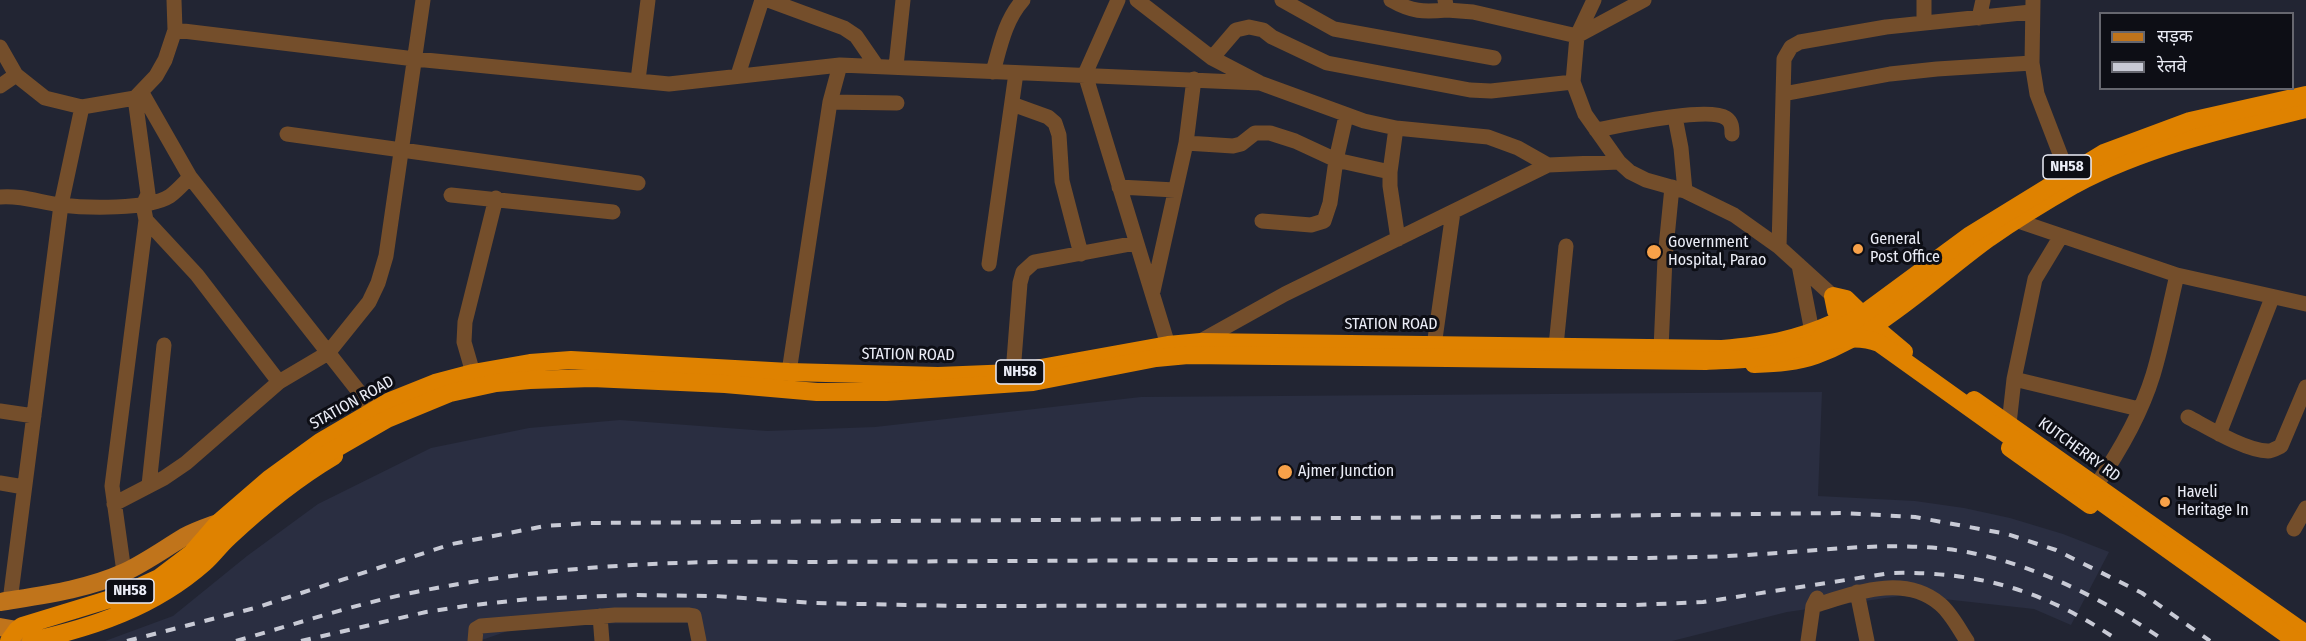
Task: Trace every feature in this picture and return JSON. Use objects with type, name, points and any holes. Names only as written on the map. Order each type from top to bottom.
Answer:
[{"type":"highway","name":"NH58","points":[[1851,314],[1971,228],[2066,168],[2106,148],[2193,114],[2306,89]]},
{"type":"highway","points":[[300,480],[315,457],[395,409],[433,392],[472,380],[541,370],[585,368],[788,381],[955,382],[1007,379],[1092,366],[1172,350],[1582,352],[1699,355],[1746,353],[1808,342],[1855,320],[1969,236],[2104,153],[2190,121],[2306,94]]},
{"type":"highway","points":[[1840,340],[1876,316],[1969,244],[2077,177],[2115,158],[2196,130],[2306,104]]},
{"type":"highway","name":"NH58","points":[[1866,329],[1990,237],[2072,186],[2134,158],[2175,144],[2306,110]]},
{"type":"highway","points":[[1833,296],[1836,311],[1851,314],[1866,329],[1885,356],[2283,641]]},
{"type":"highway","name":"STATION ROAD","points":[[21,636],[100,624],[135,608],[174,585],[204,563],[224,530],[289,464],[320,442],[390,400],[435,383],[473,373],[530,363],[571,360],[789,372],[938,376],[1013,373],[1168,345],[1197,343],[1722,349],[1767,345],[1812,333],[1851,314]]},
{"type":"highway","name":"STATION ROAD","points":[[224,530],[319,465],[399,420],[450,400],[519,386],[598,385],[791,396],[886,397],[996,390],[1212,360],[1407,366],[1492,363],[1667,366],[1773,363],[1817,355],[1866,329]]},
{"type":"highway","name":"KUTCHERRY RD","points":[[1866,329],[1901,349],[2306,634]]},
{"type":"highway","points":[[289,464],[315,457],[387,420],[450,393],[496,383],[530,380],[592,378],[725,384],[817,392],[886,392],[1022,383],[1156,358],[1188,355],[1706,361],[1752,359],[1840,340],[1869,339],[1879,343],[2296,641]]},
{"type":"highway","name":"NH58","points":[[21,636],[45,618],[120,596],[159,578],[224,530]]},
{"type":"main road","name":"STATION ROAD","points":[[5,602],[65,593],[124,572],[159,554],[186,536],[224,530]]},
{"type":"street","points":[[0,51],[16,75],[45,98],[82,107],[139,96],[156,76],[165,60],[175,30],[174,0]]},
{"type":"street","points":[[114,504],[186,463],[279,381],[328,353],[369,302],[378,283],[386,256],[423,0]]},
{"type":"street","points":[[638,80],[648,0]]},
{"type":"street","points":[[738,75],[762,0]]},
{"type":"street","points":[[768,0],[844,28],[856,36],[876,65]]},
{"type":"street","points":[[896,66],[903,0]]},
{"type":"street","points":[[993,72],[1004,34],[1023,0]]},
{"type":"street","points":[[1118,0],[1085,74],[1168,345]]},
{"type":"street","points":[[1137,0],[1212,58],[1260,82],[1346,116],[1396,128],[1488,137],[1518,148],[1548,165]]},
{"type":"street","points":[[1282,0],[1334,29],[1494,58]]},
{"type":"street","points":[[1391,0],[1407,10],[1423,12],[1446,5],[1577,36],[1644,0]]},
{"type":"street","points":[[1594,0],[1577,36],[1573,82],[1585,114],[1619,162],[1630,172],[1646,180],[1678,189],[1734,215],[1779,247],[1833,296]]},
{"type":"street","points":[[1924,0],[1924,23]]},
{"type":"street","points":[[1979,18],[1983,0]]},
{"type":"street","points":[[1779,247],[1784,59],[1791,47],[1800,42],[1886,27],[1979,18],[2032,6],[2032,63],[2037,94],[2072,186]]},
{"type":"street","points":[[1212,58],[1236,30],[1249,27],[1263,30],[1327,63],[1470,90],[1491,91],[1573,82]]},
{"type":"street","points":[[175,30],[415,59],[669,84],[840,65],[1260,82]]},
{"type":"street","points":[[1783,94],[1890,74],[2032,63]]},
{"type":"street","points":[[789,372],[830,102],[840,65]]},
{"type":"street","points":[[989,264],[1016,73]]},
{"type":"street","points":[[0,87],[16,75]]},
{"type":"street","points":[[1152,294],[1186,143],[1194,79]]},
{"type":"street","points":[[139,96],[190,177],[367,402]]},
{"type":"street","points":[[124,572],[112,486],[146,220],[143,205],[148,195],[139,96]]},
{"type":"street","points":[[830,102],[897,103]]},
{"type":"street","points":[[1012,104],[1048,117],[1058,128],[1062,181],[1081,254]]},
{"type":"street","points":[[5,602],[24,487],[61,205],[82,107]]},
{"type":"street","points":[[1596,130],[1675,117],[1719,115],[1727,118],[1731,124],[1732,135]]},
{"type":"street","points":[[1262,221],[1311,225],[1324,221],[1330,203],[1336,160],[1346,116]]},
{"type":"street","points":[[1661,349],[1665,258],[1678,189],[1681,148],[1675,117]]},
{"type":"street","points":[[1396,128],[1389,172],[1398,239]]},
{"type":"street","points":[[1186,143],[1233,146],[1241,144],[1255,133],[1264,132],[1295,141],[1336,160],[1389,172]]},
{"type":"street","points":[[287,134],[638,183]]},
{"type":"street","points":[[1197,343],[1285,294],[1548,165],[1619,162]]},
{"type":"street","points":[[0,197],[12,196],[61,205],[143,205],[168,196],[190,177]]},
{"type":"street","points":[[1119,187],[1175,190]]},
{"type":"street","points":[[451,195],[613,212]]},
{"type":"street","points":[[473,373],[464,342],[465,322],[496,198]]},
{"type":"street","points":[[1434,346],[1454,212]]},
{"type":"street","points":[[146,220],[197,275],[279,381]]},
{"type":"street","points":[[2018,221],[2177,275],[2306,304]]},
{"type":"street","points":[[2009,424],[2014,379],[2035,279],[2061,236]]},
{"type":"street","points":[[1013,373],[1020,283],[1023,272],[1034,262],[1136,243]]},
{"type":"street","points":[[1556,346],[1566,246]]},
{"type":"street","points":[[1799,265],[1817,355]]},
{"type":"street","points":[[2095,487],[2110,466],[2153,376],[2177,275]]},
{"type":"street","points":[[2219,434],[2272,298]]},
{"type":"street","points":[[149,485],[164,345]]},
{"type":"street","points":[[2014,379],[2139,409]]},
{"type":"street","points":[[2188,417],[2219,434],[2270,452],[2281,446],[2306,387]]},
{"type":"street","points":[[0,411],[34,416]]},
{"type":"street","points":[[0,483],[24,487]]},
{"type":"street","points":[[2294,529],[2306,508]]},
{"type":"street","points":[[1808,641],[1815,601],[1884,588],[1904,588],[1924,592],[1942,605],[1967,641]]},
{"type":"street","points":[[1857,592],[1868,641]]},
{"type":"street","points":[[475,641],[476,629],[481,626],[600,616],[688,615],[694,616],[696,620],[699,641]]},
{"type":"street","points":[[600,616],[602,641]]},
{"type":"shaded area","points":[[1822,392],[1818,496],[1915,501],[1964,508],[2010,518],[2063,534],[2109,552],[2071,625],[2034,609],[1907,595],[1787,612],[1672,641],[705,641],[692,623],[528,624],[479,641],[105,641],[173,616],[247,556],[318,504],[431,448],[529,428],[620,420],[767,431],[875,427],[1141,397]]},
{"type":"railway","points":[[127,641],[255,608],[452,544],[545,526],[589,523],[1843,513],[1915,517],[2007,534],[2056,550],[2142,593],[2210,641]]},
{"type":"railway","points":[[236,641],[348,608],[416,592],[512,576],[609,566],[705,562],[1649,558],[1734,556],[1890,546],[1941,548],[1967,552],[2019,566],[2070,586],[2119,612],[2165,641]]},
{"type":"railway","points":[[301,641],[426,612],[529,599],[632,595],[715,596],[814,603],[958,606],[1636,605],[1703,602],[1891,573],[1954,576],[1983,580],[2011,588],[2065,609],[2119,641]]},
{"type":"place","name":"General Post Office","points":[[1858,249]]},
{"type":"place","name":"Government Hospital, Parao","points":[[1654,252]]},
{"type":"place","name":"Ajmer Junction","points":[[1285,472]]},
{"type":"place","name":"Haveli Heritage In","points":[[2165,502]]}]
